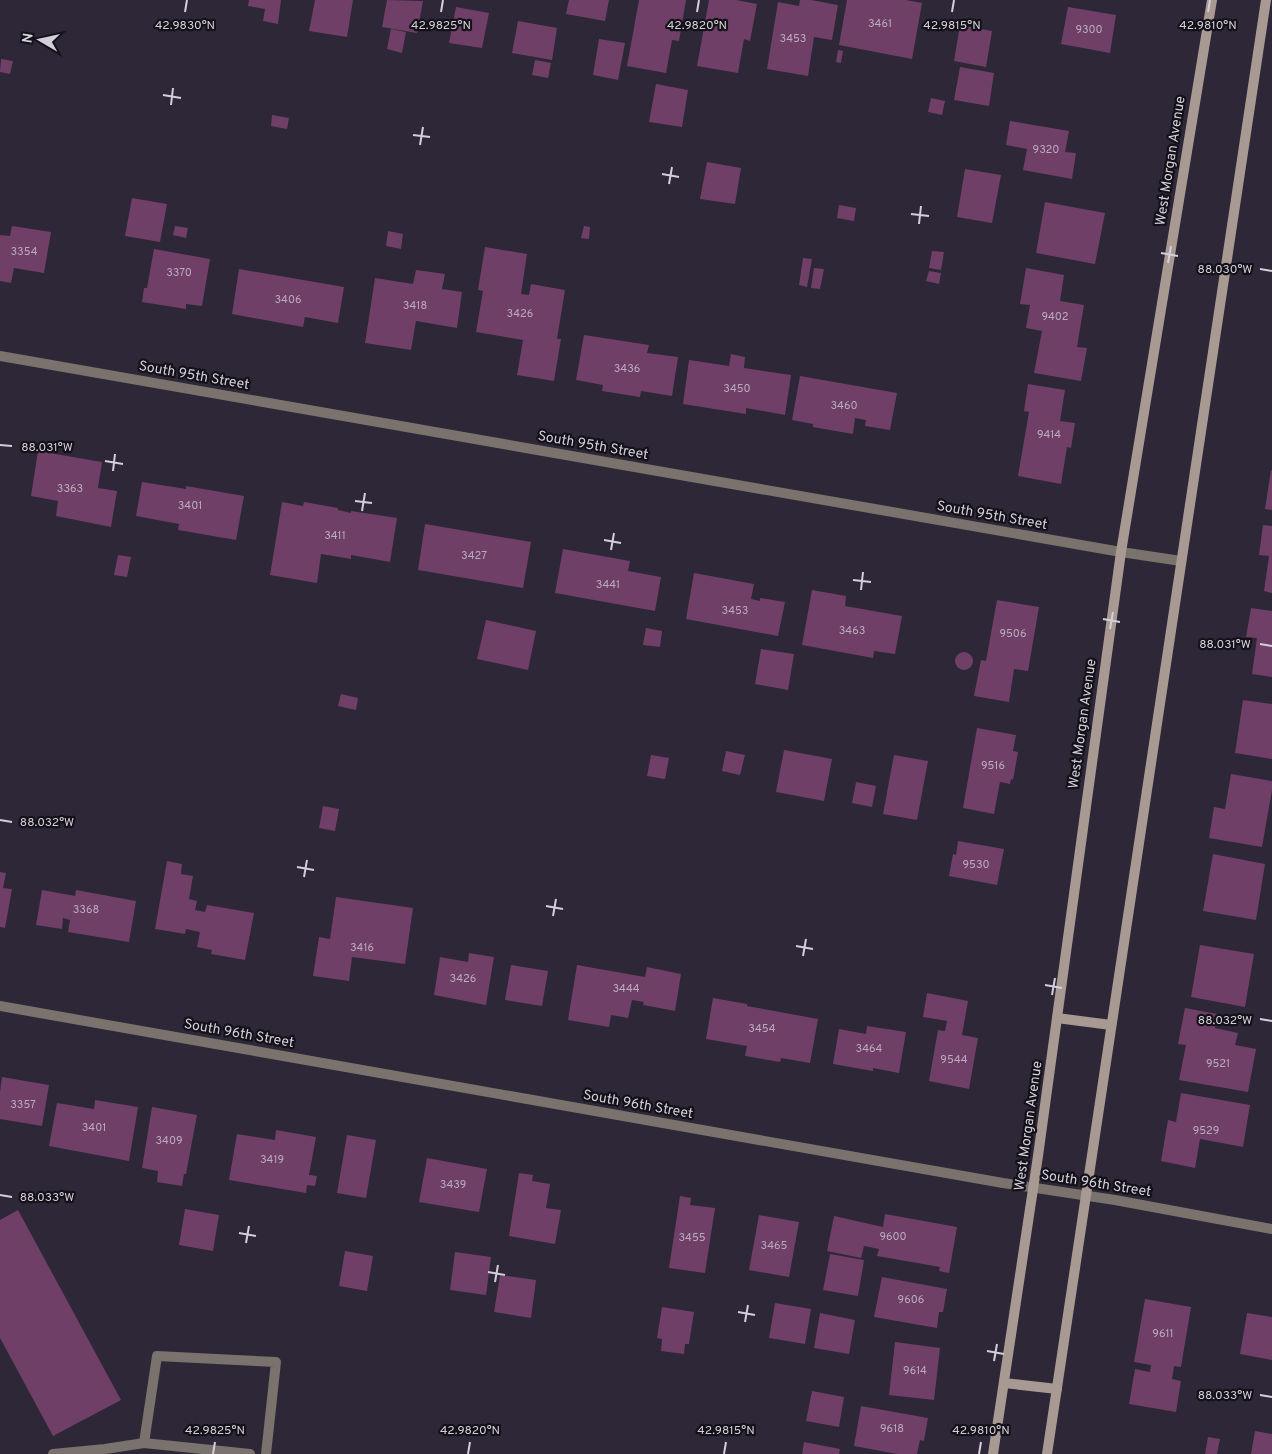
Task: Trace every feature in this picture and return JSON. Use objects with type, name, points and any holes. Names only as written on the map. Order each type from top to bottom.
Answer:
[{"type":"street","name":"West Morgan Avenue","points":[[993,1454],[1034,1188],[1121,552],[1212,0]]},
{"type":"street","points":[[1047,1454],[1266,0]]},
{"type":"street","name":"South 95th Street","points":[[0,356],[1181,561]]},
{"type":"street","name":"South 96th Street","points":[[0,1006],[1272,1229]]},
{"type":"street","points":[[1057,1018],[1111,1025]]},
{"type":"street","points":[[144,1443],[157,1356],[276,1362],[266,1454]]},
{"type":"street","points":[[1004,1383],[1057,1389]]},
{"type":"street","points":[[53,1454],[144,1443],[250,1454]]},
{"type":"building","points":[[249,0],[281,0],[278,24],[263,21],[265,9],[248,6]]},
{"type":"building","points":[[315,0],[353,0],[347,37],[309,31]]},
{"type":"building","points":[[387,0],[423,1],[417,33],[382,27]]},
{"type":"building","points":[[569,0],[609,0],[605,21],[566,14]]},
{"type":"building","points":[[639,0],[686,0],[679,41],[672,40],[666,73],[627,66]]},
{"type":"building","points":[[709,0],[736,0],[757,4],[750,41],[744,39],[738,73],[697,66]]},
{"type":"building","points":[[800,0],[838,5],[832,40],[814,37],[808,76],[767,69],[778,2],[799,6]]},
{"type":"building","points":[[847,0],[906,0],[922,3],[912,59],[839,45]]},
{"type":"building","points":[[456,7],[489,13],[482,48],[449,43]]},
{"type":"building","points":[[1068,7],[1116,15],[1110,53],[1061,44]]},
{"type":"building","points":[[518,21],[557,28],[552,60],[512,53]]},
{"type":"building","points":[[960,25],[992,31],[986,67],[954,61]]},
{"type":"building","points":[[391,29],[406,32],[402,53],[387,49]]},
{"type":"building","points":[[599,39],[625,43],[618,80],[593,75]]},
{"type":"building","points":[[838,50],[843,51],[841,63],[836,62]]},
{"type":"building","points":[[1,59],[13,61],[10,74],[0,72]]},
{"type":"building","points":[[535,60],[551,63],[548,78],[532,75]]},
{"type":"building","points":[[960,67],[994,73],[989,106],[954,100]]},
{"type":"building","points":[[656,84],[688,90],[682,127],[649,122]]},
{"type":"building","points":[[931,98],[945,101],[942,115],[928,112]]},
{"type":"building","points":[[272,115],[289,118],[287,129],[271,126]]},
{"type":"building","points":[[1010,121],[1069,131],[1065,152],[1076,153],[1072,179],[1023,170],[1027,149],[1006,145]]},
{"type":"building","points":[[707,162],[741,168],[735,204],[700,199]]},
{"type":"building","points":[[965,169],[1001,175],[992,223],[957,217]]},
{"type":"building","points":[[132,198],[167,204],[160,242],[125,236]]},
{"type":"building","points":[[1045,202],[1105,213],[1095,264],[1036,253]]},
{"type":"building","points":[[839,205],[856,208],[854,221],[837,218]]},
{"type":"building","points":[[12,226],[51,232],[44,273],[14,268],[11,283],[0,281],[0,235],[10,236]]},
{"type":"building","points":[[175,226],[188,228],[186,238],[173,235]]},
{"type":"building","points":[[584,226],[590,227],[589,239],[581,238]]},
{"type":"building","points":[[388,231],[403,234],[401,249],[386,246]]},
{"type":"building","points":[[485,247],[527,254],[521,294],[529,295],[531,284],[565,290],[557,339],[561,339],[554,381],[517,375],[523,340],[476,332],[483,291],[478,290]]},
{"type":"building","points":[[154,249],[210,259],[202,306],[186,304],[186,309],[142,302],[144,288],[147,288]]},
{"type":"building","points":[[932,251],[944,252],[941,270],[929,268]]},
{"type":"building","points":[[803,258],[812,259],[807,287],[799,285]]},
{"type":"building","points":[[814,268],[824,269],[820,289],[811,288]]},
{"type":"building","points":[[1026,268],[1064,275],[1060,301],[1084,305],[1077,347],[1087,348],[1081,381],[1034,373],[1042,331],[1026,328],[1030,305],[1020,304]]},
{"type":"building","points":[[239,269],[344,287],[338,323],[305,317],[303,327],[232,314]]},
{"type":"building","points":[[416,270],[445,274],[442,289],[462,292],[457,328],[416,321],[411,350],[365,343],[375,278],[413,284]]},
{"type":"building","points":[[929,271],[941,273],[939,284],[926,281]]},
{"type":"building","points":[[584,335],[649,345],[647,353],[678,357],[672,396],[641,391],[640,397],[602,391],[603,385],[576,380]]},
{"type":"building","points":[[731,354],[745,357],[744,368],[791,375],[785,415],[746,408],[746,414],[683,404],[689,360],[729,366]]},
{"type":"building","points":[[800,376],[897,393],[890,430],[865,426],[866,420],[855,418],[853,434],[813,427],[813,424],[792,420]]},
{"type":"building","points":[[1028,384],[1065,390],[1060,421],[1075,423],[1071,448],[1067,447],[1061,484],[1018,476],[1029,412],[1024,411]]},
{"type":"building","points":[[38,451],[102,462],[98,488],[117,491],[111,527],[56,516],[58,501],[31,496]]},
{"type":"building","points":[[1272,471],[1272,510],[1265,509]]},
{"type":"building","points":[[142,482],[186,489],[186,486],[244,496],[236,540],[178,530],[179,524],[136,516]]},
{"type":"building","points":[[282,502],[303,506],[304,502],[338,508],[338,510],[351,513],[351,511],[397,518],[390,562],[351,555],[351,559],[321,554],[317,583],[270,575]]},
{"type":"building","points":[[425,524],[531,542],[523,588],[418,570]]},
{"type":"building","points":[[1263,525],[1272,526],[1272,593],[1264,591],[1269,556],[1259,555]]},
{"type":"building","points":[[563,549],[630,561],[628,571],[661,577],[655,611],[555,593]]},
{"type":"building","points":[[118,555],[131,557],[127,577],[114,575]]},
{"type":"building","points":[[694,573],[754,584],[751,599],[760,601],[760,598],[785,602],[778,636],[686,619]]},
{"type":"building","points":[[812,590],[846,596],[845,606],[902,616],[895,654],[874,651],[873,658],[802,645]]},
{"type":"building","points":[[997,600],[1039,607],[1028,671],[1014,669],[1009,702],[974,696],[981,660],[986,661]]},
{"type":"building","points":[[1251,608],[1272,611],[1272,677],[1252,674],[1257,638],[1246,637]]},
{"type":"building","points":[[486,620],[536,631],[528,670],[477,659]]},
{"type":"building","points":[[646,628],[662,631],[660,647],[643,645]]},
{"type":"building","points":[[761,649],[794,654],[788,690],[755,684]]},
{"type":"building","points":[[964,652],[970,655],[973,661],[970,667],[964,670],[958,667],[955,661],[958,655]]},
{"type":"building","points":[[341,694],[358,698],[356,710],[338,706]]},
{"type":"building","points":[[1243,700],[1272,704],[1272,759],[1235,753]]},
{"type":"building","points":[[977,728],[1016,735],[1013,751],[1018,752],[1013,780],[1011,779],[1010,784],[1000,782],[994,814],[963,808]]},
{"type":"building","points":[[784,750],[832,759],[824,801],[776,792]]},
{"type":"building","points":[[726,751],[745,755],[740,775],[722,771]]},
{"type":"building","points":[[651,755],[669,758],[665,779],[647,776]]},
{"type":"building","points":[[894,755],[928,761],[917,820],[883,814]]},
{"type":"building","points":[[1231,774],[1272,781],[1262,847],[1209,838],[1214,807],[1225,809]]},
{"type":"building","points":[[856,782],[876,786],[872,807],[852,803]]},
{"type":"building","points":[[323,806],[339,809],[335,831],[319,828]]},
{"type":"building","points":[[958,841],[1004,849],[997,885],[949,876],[953,854],[956,855]]},
{"type":"building","points":[[1213,854],[1265,864],[1256,920],[1203,911]]},
{"type":"building","points":[[167,861],[182,864],[181,874],[193,876],[189,899],[197,901],[195,910],[205,912],[207,905],[254,913],[245,960],[211,954],[212,950],[197,947],[200,932],[186,929],[185,934],[155,929]]},
{"type":"building","points":[[0,872],[6,873],[3,888],[12,889],[5,928],[0,927]]},
{"type":"building","points":[[42,890],[75,896],[76,890],[136,901],[129,942],[68,932],[70,920],[63,918],[62,929],[36,925]]},
{"type":"building","points":[[336,897],[413,908],[405,964],[352,957],[349,981],[313,976],[319,937],[330,939]]},
{"type":"building","points":[[1200,945],[1254,954],[1245,1007],[1191,997]]},
{"type":"building","points":[[469,953],[494,957],[486,1005],[434,995],[440,957],[468,962]]},
{"type":"building","points":[[511,965],[548,971],[542,1006],[505,1000]]},
{"type":"building","points":[[577,965],[645,977],[647,967],[681,974],[675,1011],[643,1005],[644,1002],[632,1000],[628,1018],[611,1015],[609,1027],[568,1020]]},
{"type":"building","points":[[927,993],[968,1001],[962,1035],[978,1038],[969,1089],[929,1081],[938,1030],[945,1031],[947,1021],[923,1017]]},
{"type":"building","points":[[713,998],[818,1019],[810,1063],[781,1058],[780,1062],[745,1056],[747,1046],[706,1039]]},
{"type":"building","points":[[1185,1008],[1217,1014],[1215,1028],[1238,1033],[1235,1045],[1256,1049],[1248,1092],[1179,1080],[1186,1045],[1178,1044]]},
{"type":"building","points":[[867,1026],[906,1032],[899,1073],[873,1068],[873,1071],[833,1064],[839,1029],[866,1034]]},
{"type":"building","points":[[2,1077],[49,1085],[42,1126],[0,1119]]},
{"type":"building","points":[[1181,1093],[1250,1105],[1243,1147],[1200,1139],[1195,1168],[1161,1161],[1168,1120],[1176,1122]]},
{"type":"building","points":[[95,1100],[138,1107],[129,1161],[49,1146],[57,1103],[94,1109]]},
{"type":"building","points":[[152,1107],[197,1115],[182,1186],[157,1182],[158,1171],[142,1168]]},
{"type":"building","points":[[276,1130],[316,1137],[309,1175],[317,1176],[315,1186],[307,1185],[306,1193],[229,1180],[237,1134],[275,1140]]},
{"type":"building","points":[[347,1135],[376,1140],[366,1198],[337,1193]]},
{"type":"building","points":[[427,1158],[487,1169],[479,1212],[419,1202]]},
{"type":"building","points":[[519,1173],[533,1175],[532,1181],[550,1184],[546,1208],[561,1210],[555,1244],[509,1236]]},
{"type":"building","points":[[680,1196],[691,1198],[690,1205],[715,1208],[705,1273],[669,1268]]},
{"type":"building","points":[[185,1209],[219,1215],[213,1251],[179,1245]]},
{"type":"building","points":[[18,1210],[121,1400],[53,1436],[0,1338],[0,1220]]},
{"type":"building","points":[[885,1214],[957,1227],[949,1273],[939,1271],[940,1267],[877,1256],[879,1249],[864,1246],[861,1258],[827,1251],[834,1216],[883,1227]]},
{"type":"building","points":[[759,1215],[799,1222],[789,1277],[749,1270]]},
{"type":"building","points":[[345,1251],[373,1256],[367,1291],[339,1286]]},
{"type":"building","points":[[455,1252],[491,1257],[486,1295],[450,1290]]},
{"type":"building","points":[[830,1254],[864,1260],[858,1296],[823,1290]]},
{"type":"building","points":[[500,1275],[536,1280],[531,1318],[494,1312]]},
{"type":"building","points":[[882,1277],[947,1289],[943,1312],[939,1312],[937,1328],[874,1317]]},
{"type":"building","points":[[1145,1299],[1191,1307],[1181,1367],[1174,1366],[1172,1379],[1181,1381],[1176,1412],[1129,1404],[1135,1369],[1150,1372],[1151,1365],[1134,1362]]},
{"type":"building","points":[[775,1303],[811,1309],[805,1344],[769,1338]]},
{"type":"building","points":[[662,1307],[694,1312],[689,1344],[685,1344],[684,1354],[661,1351],[662,1339],[657,1338]]},
{"type":"building","points":[[820,1313],[855,1320],[849,1354],[814,1348]]},
{"type":"building","points":[[1247,1313],[1272,1317],[1272,1360],[1240,1354]]},
{"type":"building","points":[[895,1342],[940,1348],[934,1400],[889,1395]]},
{"type":"building","points":[[812,1391],[844,1397],[839,1427],[806,1421]]},
{"type":"building","points":[[861,1406],[928,1418],[924,1441],[920,1440],[917,1454],[897,1454],[854,1446]]},
{"type":"building","points":[[1255,1431],[1272,1434],[1272,1454],[1251,1454]]},
{"type":"building","points":[[1208,1437],[1220,1439],[1217,1454],[1205,1454]]},
{"type":"building","points":[[804,1442],[840,1449],[839,1454],[802,1454]]}]
